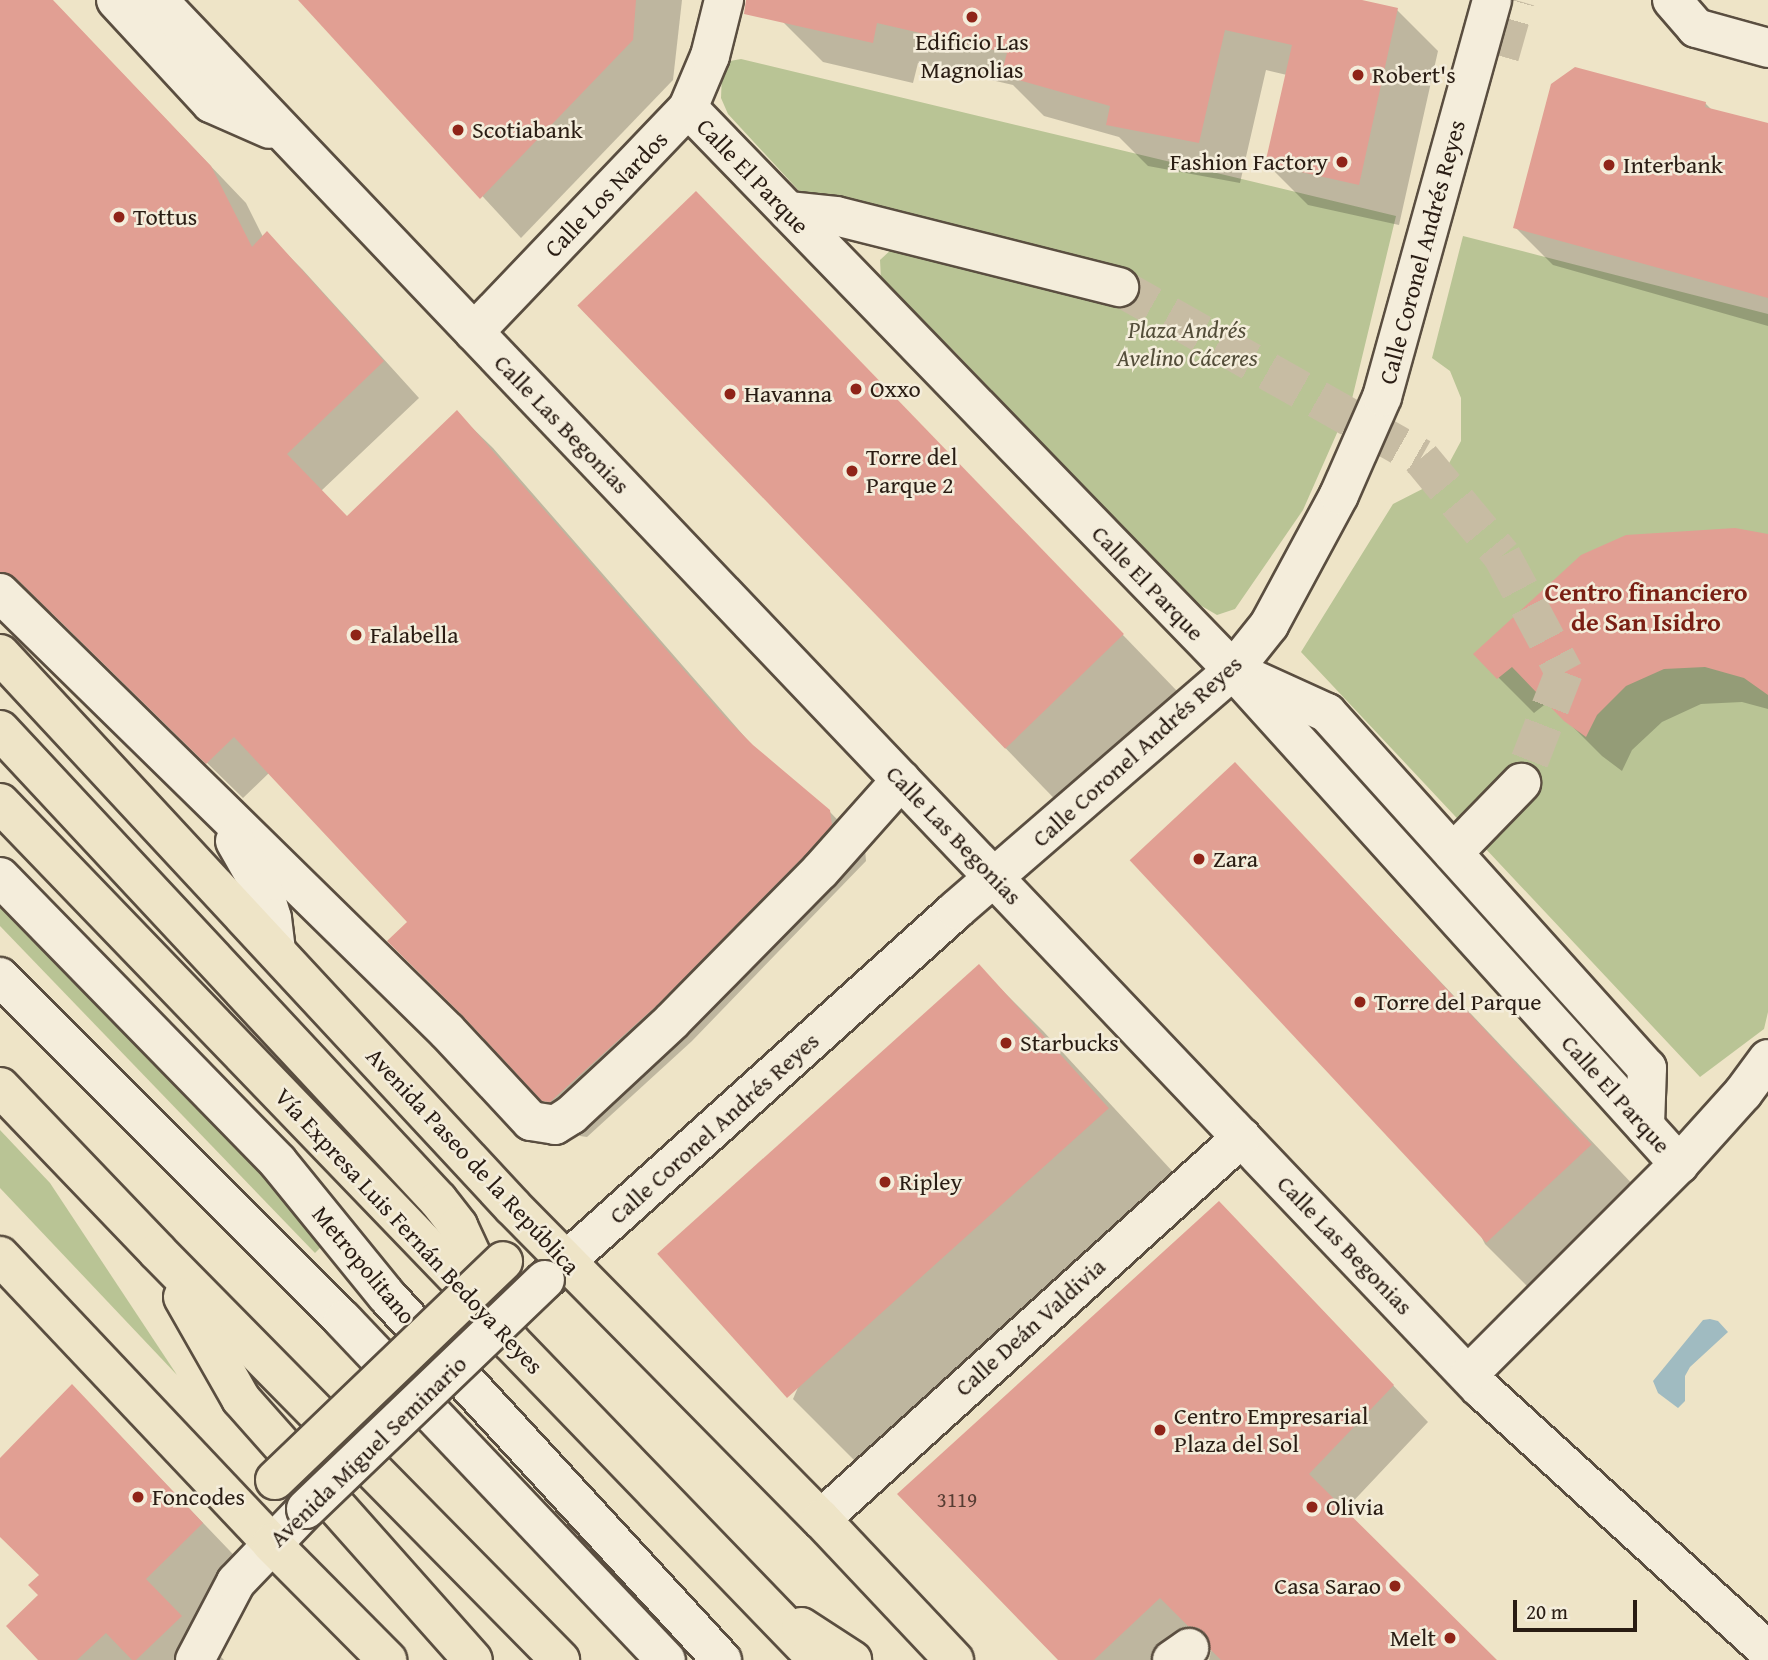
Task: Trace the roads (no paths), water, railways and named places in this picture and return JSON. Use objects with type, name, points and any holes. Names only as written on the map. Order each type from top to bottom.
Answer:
[{"type":"main road","name":"Avenida Paseo de la República","points":[[0,654],[513,1208],[555,1270],[821,1519],[954,1660]]},
{"type":"main road","points":[[0,730],[438,1200],[458,1226],[511,1342]]},
{"type":"main road","name":"Vía Expresa Luis Fernán Bedoya Reyes","points":[[0,803],[474,1295],[511,1342],[818,1660]]},
{"type":"main road","points":[[0,1087],[158,1252],[560,1660]]},
{"type":"main road","points":[[214,1481],[239,1489],[258,1488],[275,1480],[503,1261],[514,1245],[518,1225],[513,1208]]},
{"type":"main road","points":[[158,1252],[241,1399],[472,1660]]},
{"type":"main road","points":[[0,1256],[271,1544],[387,1660]]},
{"type":"main road","points":[[766,1605],[852,1660]]},
{"type":"street","points":[[116,0],[211,103],[289,138]]},
{"type":"street","name":"Calle Las Begonias","points":[[158,0],[1469,1374],[1768,1650]]},
{"type":"street","name":"Calle Los Nardos","points":[[474,332],[688,108],[710,56],[724,0]]},
{"type":"street","name":"Calle Coronel Andrés Reyes","points":[[555,1270],[994,877],[1233,670],[1269,625],[1339,495],[1382,397],[1492,0]]},
{"type":"street","points":[[1672,0],[1696,28],[1768,48]]},
{"type":"street","points":[[1437,194],[1467,185],[1500,56]]},
{"type":"street","name":"Calle El Parque","points":[[688,108],[1233,670],[1678,1164]]},
{"type":"street","points":[[788,211],[836,216],[1119,287]]},
{"type":"street","points":[[0,593],[447,1031],[531,1121],[555,1125],[571,1115],[672,1021],[820,871],[901,779]]},
{"type":"street","points":[[1233,670],[1327,712],[1647,1068],[1645,1126]]},
{"type":"street","points":[[1453,852],[1521,783]]},
{"type":"street","points":[[224,813],[235,842],[264,892],[272,918],[276,950]]},
{"type":"street","name":"Metropolitano","points":[[0,877],[278,1162],[387,1296],[722,1660]]},
{"type":"street","name":"Metropolitano","points":[[0,977],[343,1320],[666,1660]]},
{"type":"street","points":[[1469,1374],[1678,1164],[1743,1093],[1768,1059]]},
{"type":"street","name":"Calle Deán Valdivia","points":[[821,1519],[1242,1137]]},
{"type":"street","name":"Avenida Miguel Seminario","points":[[195,1660],[236,1582],[271,1544],[555,1270]]},
{"type":"water","points":[[1703,1320],[1718,1321],[1728,1332],[1690,1367],[1685,1376],[1685,1401],[1678,1408],[1658,1393],[1653,1381]]},
{"type":"tunnel","points":[[1500,56],[1516,0]]},
{"type":"tunnel","points":[[1119,287],[1421,458],[1502,556],[1564,672],[1521,783]]},
{"type":"place","name":"Edificio Las Magnolias","points":[[972,17]]},
{"type":"place","name":"Robert's","points":[[1358,75]]},
{"type":"place","name":"Scotiabank","points":[[458,130]]},
{"type":"place","name":"Fashion Factory","points":[[1342,162]]},
{"type":"place","name":"Interbank","points":[[1609,165]]},
{"type":"place","name":"Tottus","points":[[119,217]]},
{"type":"place","name":"Oxxo","points":[[856,389]]},
{"type":"place","name":"Havanna","points":[[730,394]]},
{"type":"place","name":"Torre del Parque 2","points":[[852,471]]},
{"type":"place","name":"Falabella","points":[[356,635]]},
{"type":"place","name":"Zara","points":[[1199,859]]},
{"type":"place","name":"Torre del Parque","points":[[1360,1002]]},
{"type":"place","name":"Starbucks","points":[[1006,1043]]},
{"type":"place","name":"Ripley","points":[[885,1182]]},
{"type":"place","name":"Centro Empresarial Plaza del Sol","points":[[1160,1430]]},
{"type":"place","name":"Foncodes","points":[[138,1497]]},
{"type":"place","name":"Olivia","points":[[1312,1507]]},
{"type":"place","name":"Casa Sarao","points":[[1395,1586]]},
{"type":"place","name":"Melt","points":[[1450,1638]]},
{"type":"district","name":"Centro financiero de San Isidro","points":[[1646,607]]},
{"type":"park label","name":"Plaza Andrés Avelino Cáceres","points":[[1187,344]]}]
